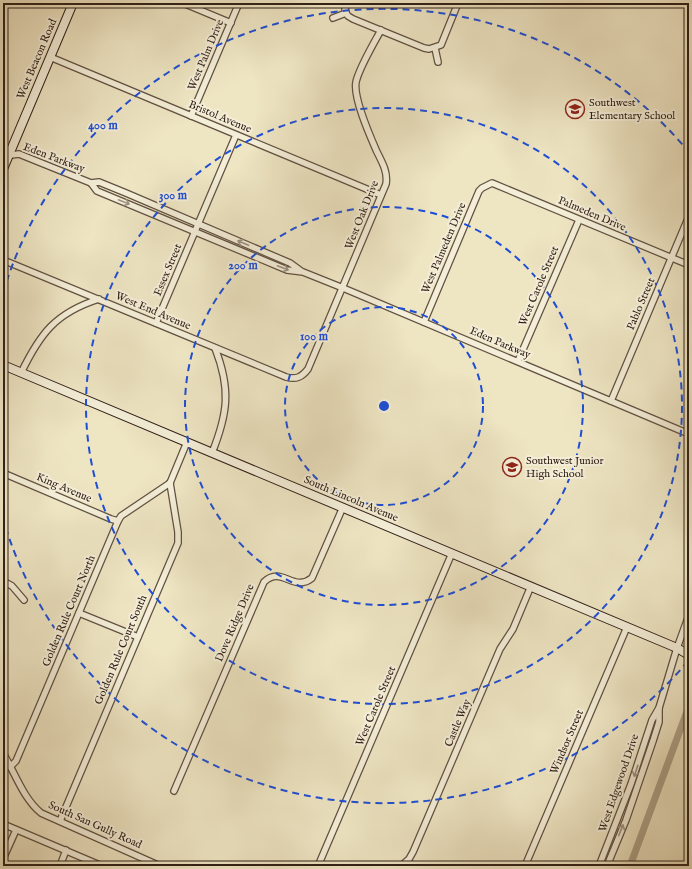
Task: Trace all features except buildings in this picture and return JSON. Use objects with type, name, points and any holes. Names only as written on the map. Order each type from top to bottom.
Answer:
[{"type":"street","points":[[183,3],[231,23]]},
{"type":"street","name":"West Palm Drive","points":[[191,116],[239,3]]},
{"type":"street","points":[[347,3],[345,9],[346,13],[353,19],[429,49],[441,45],[458,3]]},
{"type":"street","name":"West Beacon Road","points":[[3,169],[6,155],[50,57],[71,4]]},
{"type":"street","points":[[332,18],[346,13]]},
{"type":"street","name":"West Oak Drive","points":[[295,378],[304,374],[308,369],[386,184],[386,172],[366,125],[356,89],[359,75],[380,30]]},
{"type":"street","points":[[435,48],[438,62]]},
{"type":"street","name":"Bristol Avenue","points":[[50,57],[381,195]]},
{"type":"street","points":[[198,224],[236,135]]},
{"type":"street","name":"Eden Parkway","points":[[6,155],[19,154],[91,183],[99,182],[290,263],[303,272],[689,434]]},
{"type":"street","name":"Eden Parkway","points":[[91,183],[97,191],[287,270],[303,272]]},
{"type":"street","name":"Palmeden Drive","points":[[487,185],[492,183],[500,186],[689,265]]},
{"type":"street","name":"West Palmeden Drive","points":[[424,322],[479,191],[487,185]]},
{"type":"street","name":"Pablo Street","points":[[611,401],[689,216]]},
{"type":"street","name":"West Carole Street","points":[[518,361],[579,220]]},
{"type":"street","name":"Essex Street","points":[[156,323],[198,224]]},
{"type":"street","name":"West End Avenue","points":[[3,260],[286,377],[295,378]]},
{"type":"street","points":[[21,373],[36,344],[52,325],[68,312],[99,299]]},
{"type":"street","points":[[212,453],[224,422],[226,399],[220,361],[215,348]]},
{"type":"street","name":"South Lincoln Avenue","points":[[3,365],[628,627],[677,648],[689,655]]},
{"type":"street","points":[[170,483],[187,442]]},
{"type":"street","name":"King Avenue","points":[[3,473],[118,521]]},
{"type":"street","name":"Golden Rule Court North","points":[[10,767],[16,761],[118,521],[121,516],[170,483]]},
{"type":"street","name":"Golden Rule Court South","points":[[60,821],[178,543],[178,532],[170,483]]},
{"type":"street","name":"Dove Ridge Drive","points":[[174,791],[264,582],[268,578],[277,576],[299,583],[304,583],[312,578],[343,508]]},
{"type":"street","name":"West Carole Street","points":[[318,866],[452,553]]},
{"type":"street","points":[[3,581],[12,586],[24,600]]},
{"type":"street","name":"Castle Way","points":[[401,866],[409,860],[413,852],[500,649],[513,629],[531,586]]},
{"type":"street","points":[[79,613],[138,637]]},
{"type":"street","name":"West Edgewood Drive","points":[[599,866],[631,784],[652,720],[659,708],[677,648],[689,615]]},
{"type":"street","name":"Windsor Street","points":[[525,866],[628,627]]},
{"type":"street","name":"West Edgewood Drive","points":[[607,866],[648,756],[659,722],[659,708]]},
{"type":"street","name":"South San Gully Road","points":[[3,754],[26,796],[35,808],[48,816],[160,866]]},
{"type":"street","points":[[3,824],[102,866]]},
{"type":"street","points":[[3,859],[16,830]]},
{"type":"street","points":[[60,866],[66,850]]},
{"type":"waterway","points":[[630,866],[689,706]]},
{"type":"place","name":"Southwest Elementary School","points":[[575,109]]},
{"type":"place","name":"Southwest Junior High School","points":[[512,467]]}]
